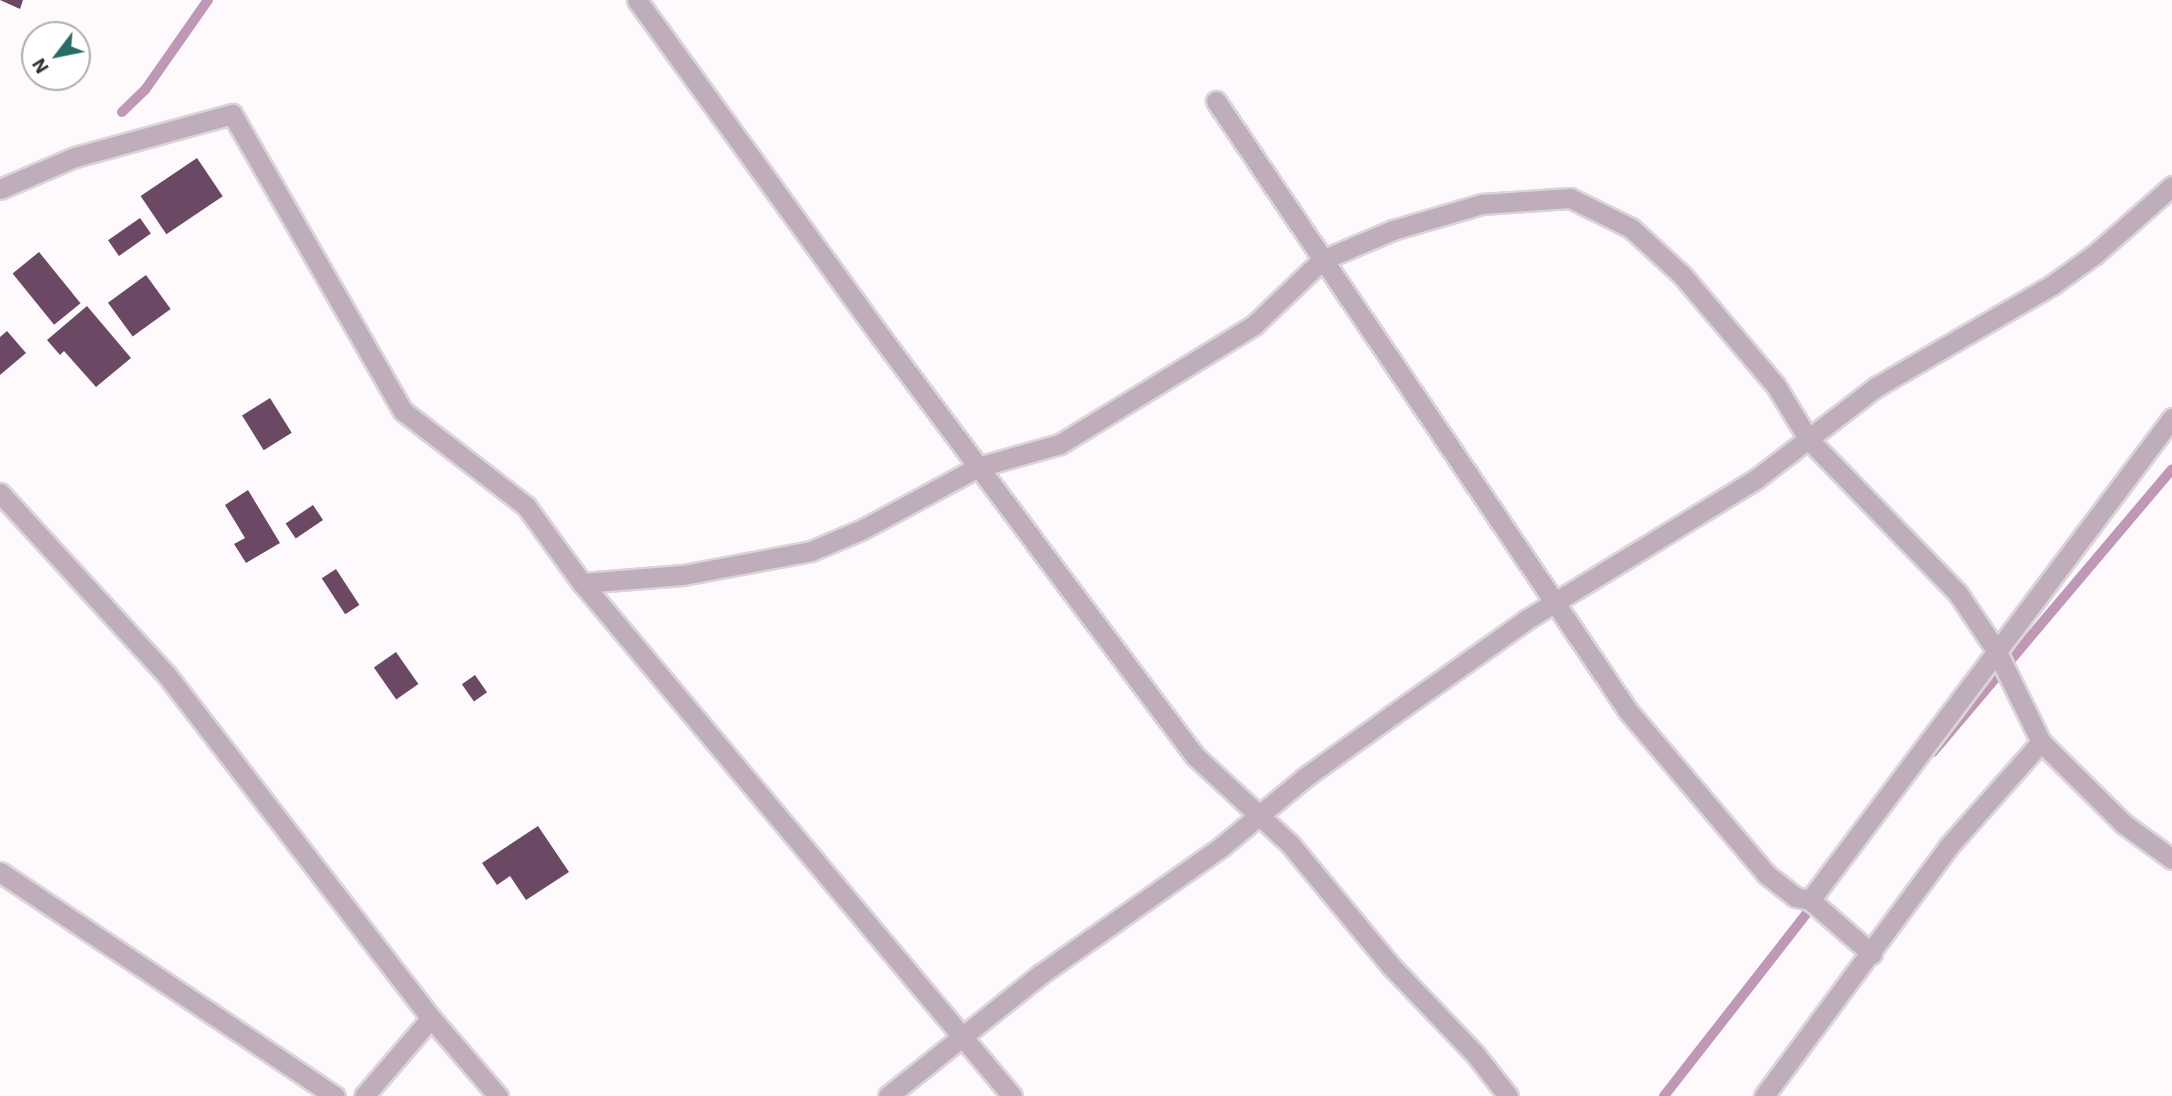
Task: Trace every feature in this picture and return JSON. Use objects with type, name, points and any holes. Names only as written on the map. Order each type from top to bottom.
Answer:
[{"type":"street","points":[[637,0],[978,467],[1195,756],[1290,844],[1391,966],[1475,1054],[1508,1096]]},
{"type":"street","points":[[1216,101],[1553,604],[1628,711],[1706,808],[1783,889],[1810,900],[1872,954]]},
{"type":"street","points":[[0,189],[75,157],[232,114],[403,411],[526,506],[582,583],[1012,1096]]},
{"type":"street","points":[[888,1096],[962,1035],[1304,778],[1553,604],[1756,479],[1876,387],[2052,285],[2095,254],[2172,186]]},
{"type":"street","points":[[582,583],[683,575],[810,551],[863,529],[978,467],[1060,444],[1216,351],[1281,304],[1322,260],[1393,230],[1482,204],[1570,198],[1631,228],[1682,275],[1776,386],[1809,440],[1957,592],[1996,650],[2041,741],[2124,824],[2172,859]]},
{"type":"street","points":[[1810,900],[2172,418]]},
{"type":"street","points":[[0,493],[166,674],[431,1018],[498,1096]]},
{"type":"street","points":[[1764,1096],[1872,954],[1948,847],[2041,741]]},
{"type":"street","points":[[0,872],[335,1096]]},
{"type":"street","points":[[365,1096],[431,1018]]},
{"type":"building","points":[[0,0],[23,0],[20,9]]},
{"type":"building","points":[[197,158],[223,196],[166,234],[141,196]]},
{"type":"building","points":[[140,218],[151,234],[119,256],[108,240]]},
{"type":"building","points":[[39,252],[81,303],[54,325],[13,273]]},
{"type":"building","points":[[146,275],[171,309],[133,337],[108,303]]},
{"type":"building","points":[[87,306],[131,358],[96,387],[64,351],[60,355],[47,340]]},
{"type":"building","points":[[7,331],[26,353],[0,375],[0,337]]},
{"type":"building","points":[[270,398],[292,433],[264,450],[242,415]]},
{"type":"building","points":[[248,490],[280,543],[246,563],[234,544],[245,538],[225,505]]},
{"type":"building","points":[[313,505],[323,520],[296,538],[286,523]]},
{"type":"building","points":[[336,569],[359,605],[345,614],[322,578]]},
{"type":"building","points":[[396,652],[418,684],[396,699],[374,667]]},
{"type":"building","points":[[475,675],[487,692],[474,701],[462,684]]},
{"type":"building","points":[[538,826],[569,872],[526,900],[510,876],[497,885],[482,863]]},
{"type":"waterway","points":[[122,112],[145,90],[208,0]]},
{"type":"waterway","points":[[1933,752],[2172,469]]},
{"type":"waterway","points":[[1664,1096],[1817,900]]}]
